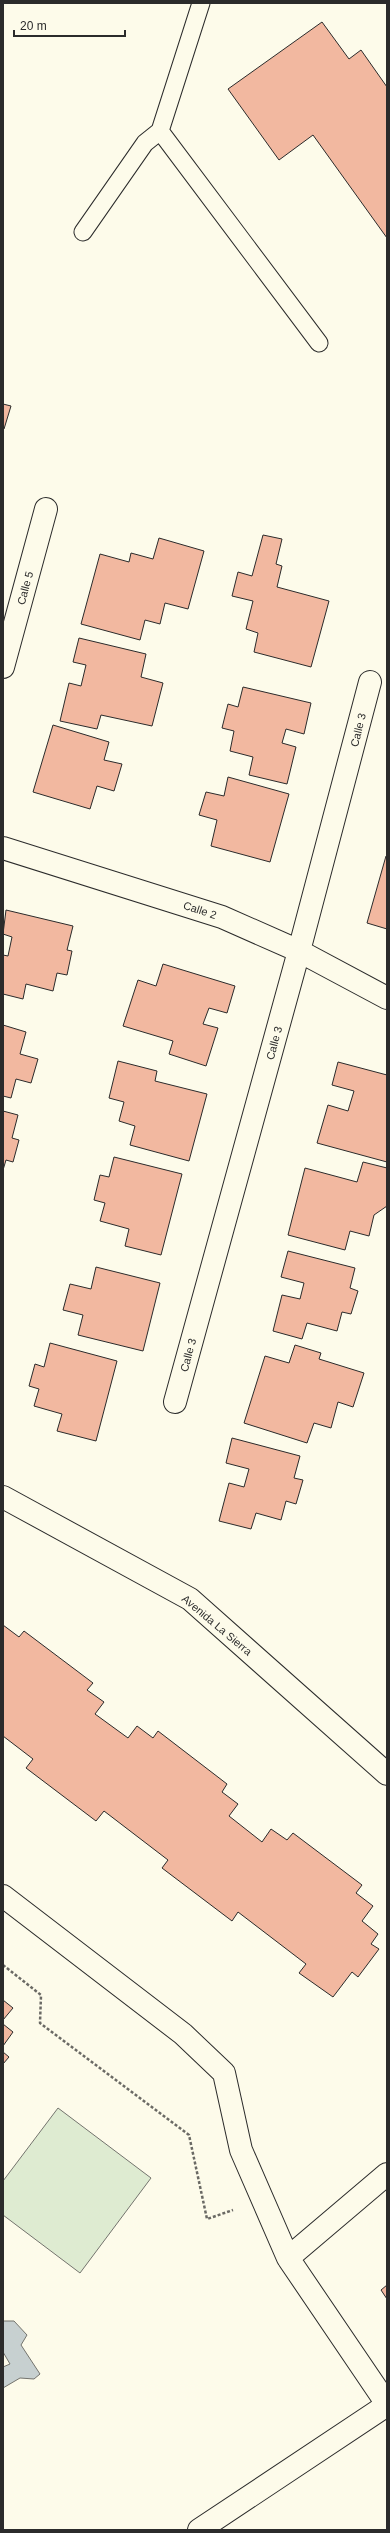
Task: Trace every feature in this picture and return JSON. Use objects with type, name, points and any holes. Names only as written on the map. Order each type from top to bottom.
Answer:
[{"type":"street","name":"Calle 5","points":[[3,668],[46,509]]},
{"type":"street","name":"Calle 3","points":[[175,1402],[299,951],[370,682]]},
{"type":"street","name":"Calle 2","points":[[3,848],[222,917],[299,951],[387,998]]},
{"type":"street","name":"Avenida La Sierra","points":[[3,1497],[190,1599],[387,1774]]},
{"type":"street","points":[[3,1896],[182,2034],[224,2073],[241,2150],[288,2258],[387,2405],[199,2530]]},
{"type":"street","points":[[288,2258],[387,2174]]},
{"type":"lane","points":[[83,232],[145,143],[160,132],[201,3]]},
{"type":"lane","points":[[160,132],[319,343]]},
{"type":"path","points":[[3,1965],[41,1995],[40,2022],[189,2135],[207,2219],[263,2200]]},
{"type":"green space","points":[[58,2108],[151,2178],[80,2273],[3,2215],[3,2181]]},
{"type":"shaded area","points":[[3,2321],[14,2321],[27,2335],[21,2345],[40,2374],[34,2379],[20,2378],[3,2388],[3,2367],[10,2364],[3,2352]]},
{"type":"building","points":[[322,22],[349,59],[361,50],[387,87],[387,238],[313,135],[279,160],[228,89]]},
{"type":"building","points":[[3,404],[11,406],[4,429],[3,428]]},
{"type":"building","points":[[263,535],[282,539],[276,564],[282,566],[277,587],[329,601],[311,667],[254,652],[258,633],[246,629],[253,601],[232,596],[238,572],[252,576]]},
{"type":"building","points":[[159,538],[204,551],[188,609],[165,603],[160,624],[145,620],[140,640],[81,624],[100,554],[129,562],[131,553],[153,559]]},
{"type":"building","points":[[79,638],[146,654],[141,677],[163,683],[152,726],[101,715],[97,729],[60,721],[69,683],[81,686],[86,665],[73,662]]},
{"type":"building","points":[[243,687],[311,703],[304,734],[286,729],[282,743],[296,747],[287,784],[249,775],[253,757],[230,751],[234,731],[222,728],[228,704],[238,707]]},
{"type":"building","points":[[53,725],[109,742],[104,760],[122,764],[114,791],[97,786],[90,809],[33,792]]},
{"type":"building","points":[[228,777],[289,794],[270,862],[211,846],[217,820],[199,815],[206,792],[224,796]]},
{"type":"building","points":[[387,856],[387,929],[367,923]]},
{"type":"building","points":[[6,910],[73,926],[67,950],[72,951],[67,975],[57,973],[53,991],[26,984],[23,999],[3,994],[3,955],[8,956],[12,937],[3,934]]},
{"type":"building","points":[[163,964],[235,986],[227,1013],[209,1008],[203,1024],[218,1028],[206,1066],[169,1054],[173,1041],[123,1026],[138,980],[156,986]]},
{"type":"building","points":[[3,1025],[26,1032],[20,1054],[38,1059],[31,1083],[16,1079],[11,1098],[3,1096]]},
{"type":"building","points":[[118,1061],[157,1071],[155,1081],[207,1094],[189,1161],[130,1145],[135,1126],[119,1121],[124,1102],[109,1098]]},
{"type":"building","points":[[338,1062],[387,1075],[387,1162],[317,1143],[328,1105],[348,1111],[354,1091],[332,1085]]},
{"type":"building","points":[[3,1111],[18,1115],[12,1138],[19,1140],[13,1162],[6,1160],[3,1170]]},
{"type":"building","points":[[114,1157],[182,1174],[161,1255],[125,1246],[129,1229],[100,1221],[105,1203],[94,1200],[100,1175],[109,1177]]},
{"type":"building","points":[[363,1162],[387,1168],[387,1206],[374,1215],[369,1236],[350,1231],[345,1250],[288,1235],[305,1168],[357,1182]]},
{"type":"building","points":[[288,1251],[355,1268],[350,1288],[358,1291],[351,1314],[342,1312],[337,1331],[307,1323],[302,1339],[273,1331],[282,1295],[300,1299],[304,1283],[281,1277]]},
{"type":"building","points":[[96,1267],[160,1283],[143,1351],[78,1335],[83,1315],[63,1310],[70,1284],[91,1289]]},
{"type":"building","points":[[50,1343],[117,1361],[96,1441],[57,1431],[62,1414],[34,1406],[39,1389],[29,1386],[35,1364],[44,1367]]},
{"type":"building","points":[[295,1345],[321,1353],[319,1359],[364,1373],[353,1407],[338,1402],[331,1428],[314,1423],[307,1443],[244,1423],[265,1356],[289,1363]]},
{"type":"building","points":[[232,1438],[300,1456],[294,1478],[303,1480],[296,1504],[286,1501],[281,1520],[256,1513],[251,1529],[219,1521],[229,1483],[244,1487],[249,1469],[226,1463]]},
{"type":"building","points":[[3,1625],[19,1637],[24,1631],[93,1683],[87,1690],[104,1702],[95,1714],[128,1738],[137,1726],[153,1738],[158,1731],[227,1784],[222,1792],[238,1804],[229,1816],[262,1842],[271,1829],[287,1840],[293,1833],[362,1885],[356,1893],[373,1906],[362,1921],[378,1934],[371,1944],[379,1949],[358,1977],[352,1972],[333,1997],[299,1973],[306,1964],[238,1912],[232,1921],[162,1868],[168,1860],[104,1811],[96,1821],[26,1768],[33,1759],[3,1736]]},
{"type":"building","points":[[3,2000],[13,2008],[3,2020]]},
{"type":"building","points":[[3,2024],[13,2032],[3,2046]]},
{"type":"building","points":[[3,2052],[9,2057],[3,2064]]},
{"type":"building","points":[[387,2285],[387,2299],[381,2290]]}]
